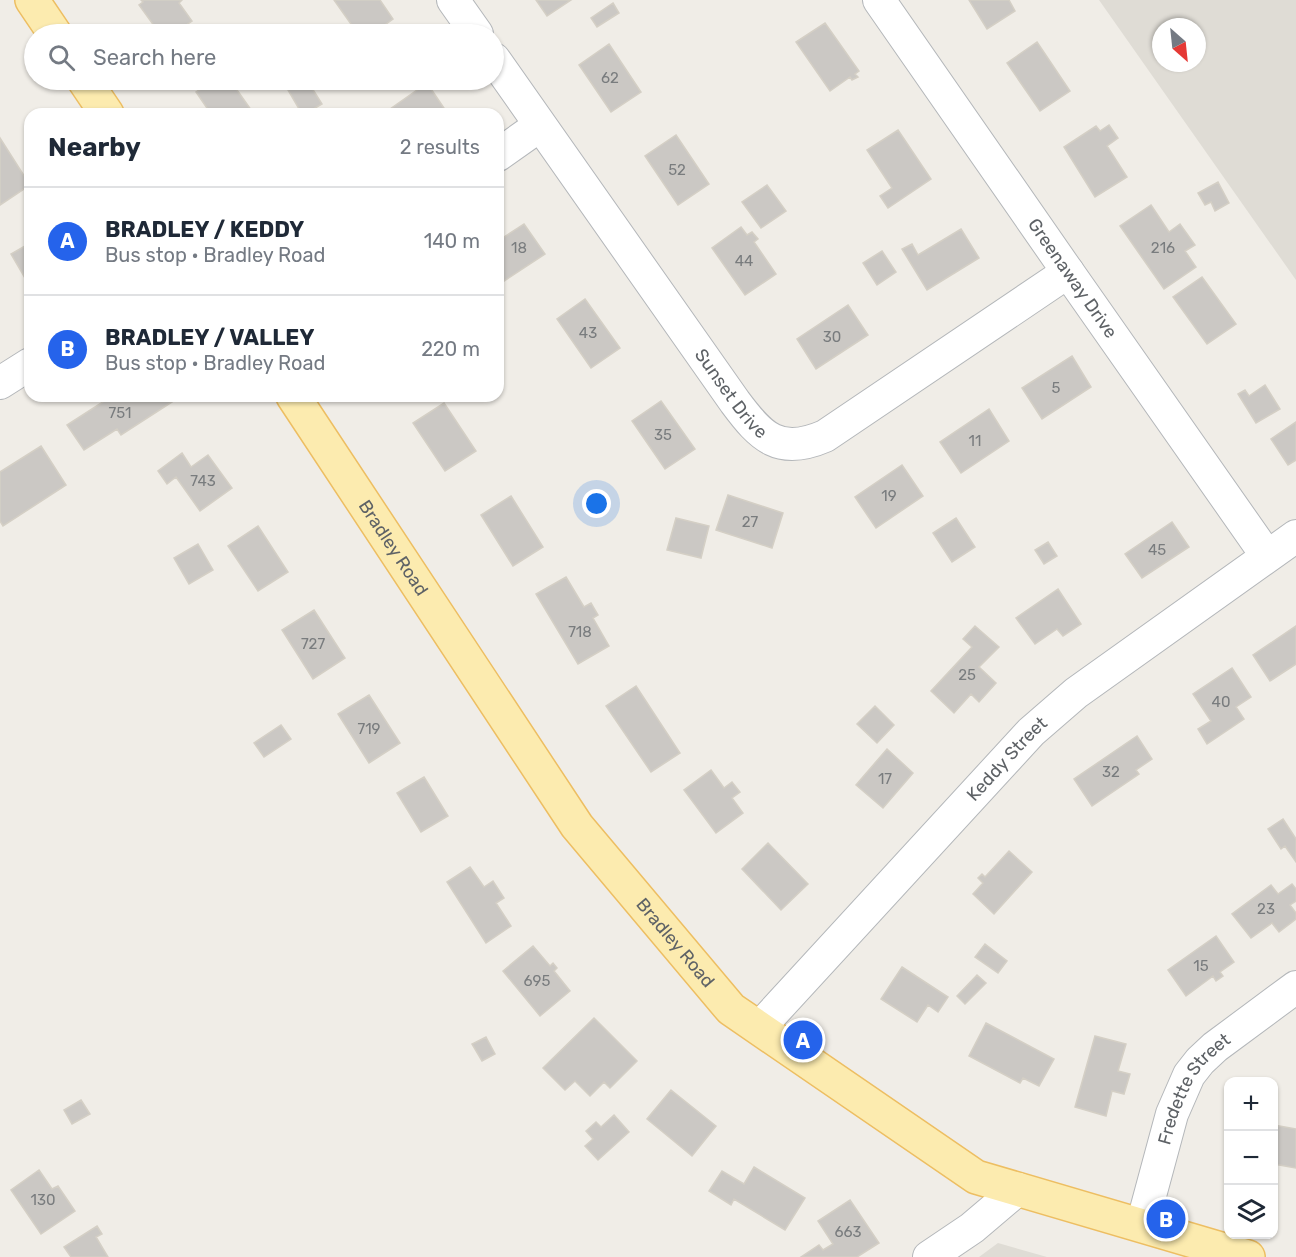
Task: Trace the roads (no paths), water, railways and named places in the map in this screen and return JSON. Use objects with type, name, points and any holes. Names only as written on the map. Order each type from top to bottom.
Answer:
[{"type":"main road","points":[[32,0],[48,24]]},
{"type":"main road","points":[[91,90],[103,108]]},
{"type":"main road","name":"Bradley Road","points":[[297,402],[577,826],[731,1009],[976,1177],[1248,1257]]},
{"type":"street","points":[[453,0],[470,24]]},
{"type":"street","name":"Greenaway Drive","points":[[879,0],[1268,556]]},
{"type":"street","name":"Sunset Drive","points":[[504,74],[751,423],[769,437],[788,445],[804,444],[825,436],[1068,272]]},
{"type":"street","points":[[504,151],[540,126]]},
{"type":"street","points":[[0,383],[24,368]]},
{"type":"street","name":"Keddy Street","points":[[759,1028],[1031,732],[1076,693],[1296,536]]},
{"type":"street","name":"Fredette Street","points":[[1142,1226],[1172,1114],[1189,1075],[1215,1047],[1296,987]]},
{"type":"street","points":[[929,1257],[972,1228],[1018,1189]]},
{"type":"place","name":"BRADLEY / KEDDY","points":[[803,1040]]},
{"type":"place","name":"BRADLEY / VALLEY","points":[[1166,1219]]}]
